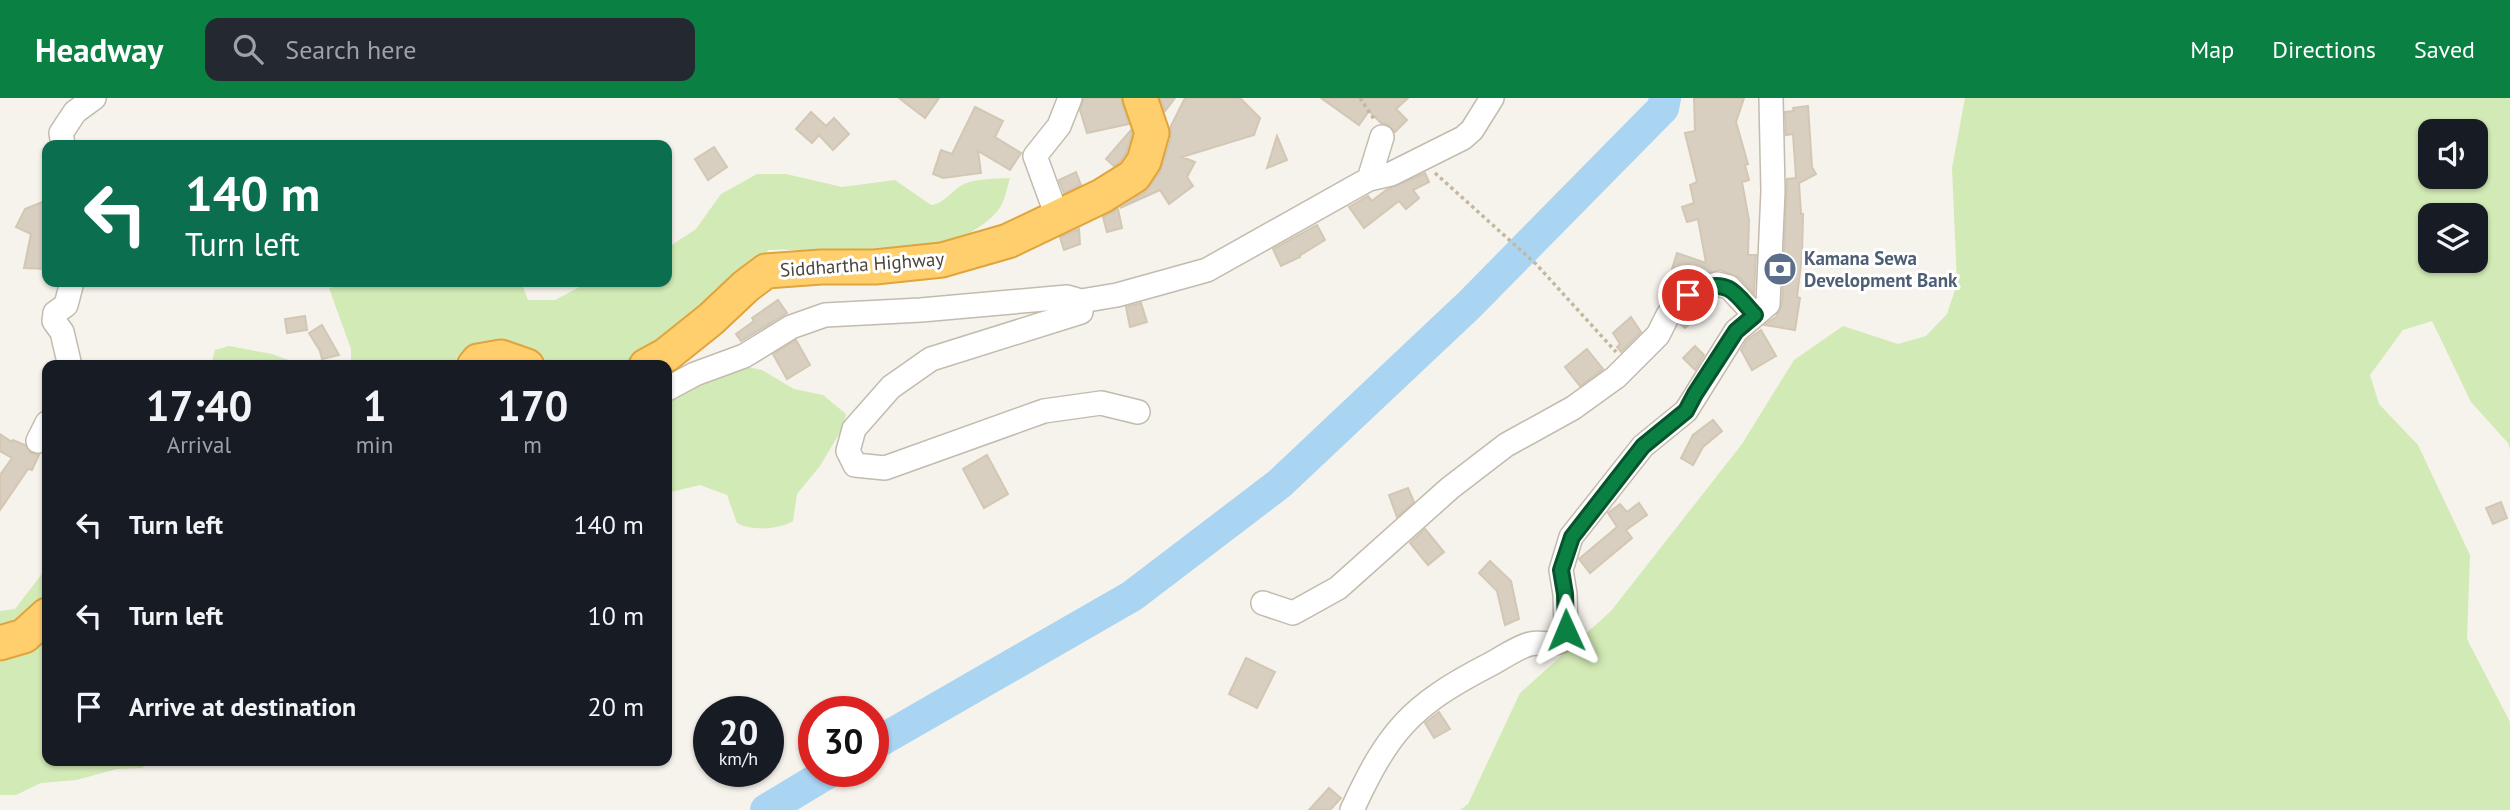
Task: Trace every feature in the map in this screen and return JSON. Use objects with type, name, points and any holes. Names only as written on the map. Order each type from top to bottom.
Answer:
[{"type":"highway","name":"Siddhartha Highway","points":[[657,360],[711,319],[766,271],[875,267],[942,260],[1008,242],[1102,196],[1134,176],[1144,161],[1152,132],[1140,98]]},
{"type":"highway","points":[[0,643],[24,636],[42,620]]},
{"type":"street","points":[[62,140],[61,132],[75,112],[94,98]]},
{"type":"street","points":[[1057,216],[1035,156],[1059,126],[1070,98]]},
{"type":"street","points":[[672,386],[695,374],[744,356],[791,327],[825,315],[921,310],[1067,297],[1081,301],[1117,295],[1207,270],[1369,179],[1391,174],[1463,138],[1472,130],[1492,98]]},
{"type":"street","points":[[1352,810],[1370,770],[1397,729],[1417,708],[1461,680],[1529,645],[1551,645],[1561,641],[1566,630],[1566,618],[1561,570],[1572,537],[1643,446],[1686,411],[1736,331],[1768,304],[1773,191],[1771,98]]},
{"type":"street","points":[[1369,179],[1382,137]]},
{"type":"street","points":[[1263,603],[1293,613],[1338,588],[1450,488],[1497,452],[1573,408],[1616,377],[1658,335],[1668,315],[1692,291],[1717,284],[1728,287],[1755,315]]},
{"type":"street","points":[[69,360],[62,332],[54,321],[55,313],[66,305],[71,287]]},
{"type":"street","points":[[1081,301],[1080,312],[932,359],[891,387],[854,429],[848,451],[855,465],[885,468],[1044,411],[1101,403],[1138,412]]},
{"type":"path","points":[[1360,98],[1371,111],[1382,137]]},
{"type":"path","points":[[1431,170],[1535,264],[1620,356]]},
{"type":"green space","points":[[1965,98],[2510,98],[2510,450],[2508,443],[2471,402],[2432,321],[2403,330],[2370,375],[2379,404],[2418,445],[2470,555],[2467,639],[2510,722],[2510,810],[1460,810],[1468,804],[1520,693],[1611,611],[1742,444],[1794,360],[1843,326],[1898,344],[1926,336],[1947,314],[1957,284],[1952,168]]},
{"type":"green space","points":[[757,174],[786,174],[842,187],[895,180],[931,205],[969,182],[1010,178],[1001,206],[987,221],[955,240],[936,246],[877,257],[768,250],[762,262],[675,337],[642,360],[544,360],[515,350],[493,347],[471,349],[463,352],[456,360],[351,360],[351,349],[329,288],[523,287],[528,300],[555,300],[580,287],[672,287],[672,245],[696,229],[721,194]]},
{"type":"green space","points":[[229,346],[288,360],[212,360],[215,350]]},
{"type":"green space","points":[[725,367],[748,367],[762,370],[794,389],[823,395],[846,414],[842,429],[820,466],[797,494],[793,521],[772,528],[743,526],[737,523],[727,495],[700,485],[672,492],[672,394]]},
{"type":"green space","points":[[42,573],[42,766],[145,766],[117,769],[76,780],[41,783],[16,795],[0,795],[0,611],[15,609]]},
{"type":"building","points":[[899,98],[939,98],[925,118]]},
{"type":"building","points":[[1084,98],[1121,98],[1129,124],[1087,133],[1080,110]]},
{"type":"building","points":[[1160,98],[1175,98],[1165,111]]},
{"type":"building","points":[[1185,98],[1240,98],[1260,118],[1254,135],[1182,157],[1195,162],[1187,177],[1193,186],[1169,204],[1160,190],[1120,208],[1145,192],[1160,172],[1171,138],[1170,128]]},
{"type":"building","points":[[1321,98],[1408,98],[1396,109],[1407,120],[1395,132],[1369,111],[1359,125]]},
{"type":"building","points":[[1694,98],[1744,98],[1736,122],[1748,164],[1745,165],[1749,180],[1742,182],[1749,220],[1748,255],[1756,255],[1754,294],[1739,277],[1720,270],[1688,278],[1674,290],[1659,292],[1685,273],[1672,269],[1677,253],[1706,263],[1698,219],[1687,222],[1682,207],[1694,203],[1690,185],[1697,182],[1685,133],[1695,131]]},
{"type":"building","points":[[1808,106],[1812,167],[1816,174],[1799,183],[1803,214],[1802,256],[1795,330],[1764,325],[1776,317],[1782,305],[1787,179],[1796,178],[1793,134],[1786,135],[1785,112]]},
{"type":"building","points":[[975,107],[1003,121],[995,137],[1021,153],[1010,170],[978,151],[981,173],[943,178],[933,174],[941,150],[952,154]]},
{"type":"building","points":[[811,112],[826,126],[834,118],[849,134],[833,150],[819,135],[812,143],[796,129]]},
{"type":"building","points":[[1131,130],[1126,153],[1114,166],[1106,159]]},
{"type":"building","points":[[1277,136],[1287,160],[1267,168]]},
{"type":"building","points":[[714,147],[727,167],[708,180],[695,159]]},
{"type":"building","points":[[1076,172],[1081,185],[1064,193],[1059,180]]},
{"type":"building","points":[[1425,173],[1429,182],[1413,190],[1419,198],[1406,209],[1399,201],[1364,228],[1349,207],[1368,196],[1372,201],[1386,190]]},
{"type":"building","points":[[42,202],[42,269],[24,268],[31,234],[16,227],[25,209]]},
{"type":"building","points":[[1118,209],[1122,228],[1107,232],[1103,217]]},
{"type":"building","points":[[1317,225],[1325,240],[1281,266],[1273,249]]},
{"type":"building","points":[[1079,229],[1080,244],[1064,250],[1060,237]]},
{"type":"building","points":[[778,300],[787,313],[741,341],[736,334],[754,321],[752,318]]},
{"type":"building","points":[[1704,302],[1709,307],[1685,328],[1679,323],[1699,303]]},
{"type":"building","points":[[1141,303],[1147,322],[1130,327],[1126,307]]},
{"type":"building","points":[[305,316],[307,330],[287,333],[285,319]]},
{"type":"building","points":[[1631,317],[1641,332],[1621,352],[1617,347],[1620,344],[1613,333]]},
{"type":"building","points":[[322,325],[339,355],[322,359],[309,333]]},
{"type":"building","points":[[1761,330],[1776,356],[1752,370],[1741,350],[1747,340]]},
{"type":"building","points":[[796,340],[810,365],[787,379],[773,354]]},
{"type":"building","points":[[1695,346],[1704,355],[1695,370],[1683,358]]},
{"type":"building","points":[[1587,349],[1603,369],[1580,386],[1565,367]]},
{"type":"building","points":[[1713,420],[1722,431],[1703,447],[1693,465],[1681,458],[1693,435]]},
{"type":"building","points":[[0,434],[12,442],[13,440],[25,445],[31,453],[39,455],[32,470],[28,469],[0,510],[0,475],[12,458],[0,451]]},
{"type":"building","points":[[987,455],[1008,494],[984,508],[963,469]]},
{"type":"building","points":[[1408,488],[1414,502],[1397,517],[1389,495]]},
{"type":"building","points":[[2501,502],[2507,518],[2493,524],[2486,508]]},
{"type":"building","points":[[1639,503],[1647,515],[1626,530],[1632,538],[1590,573],[1579,559],[1617,527],[1608,513],[1620,504],[1627,512]]},
{"type":"building","points":[[1425,529],[1444,552],[1428,565],[1410,543]]},
{"type":"building","points":[[1490,561],[1511,581],[1519,619],[1505,625],[1497,591],[1479,573]]},
{"type":"building","points":[[1246,658],[1275,672],[1257,708],[1229,694]]},
{"type":"building","points":[[1439,712],[1450,729],[1434,738],[1425,723]]},
{"type":"building","points":[[1329,788],[1341,798],[1330,810],[1309,810]]},
{"type":"waterway","points":[[889,736],[1132,596],[1279,484],[1469,305],[1663,108],[1665,98]]},
{"type":"waterway","points":[[766,810],[804,787]]},
{"type":"place","name":"Kamana Sewa Development Bank","points":[[1780,269]]},
{"type":"route","points":[[1566,630],[1561,570],[1572,537],[1643,446],[1686,411],[1736,331],[1755,315],[1728,287],[1717,284],[1692,291],[1688,295]]}]
